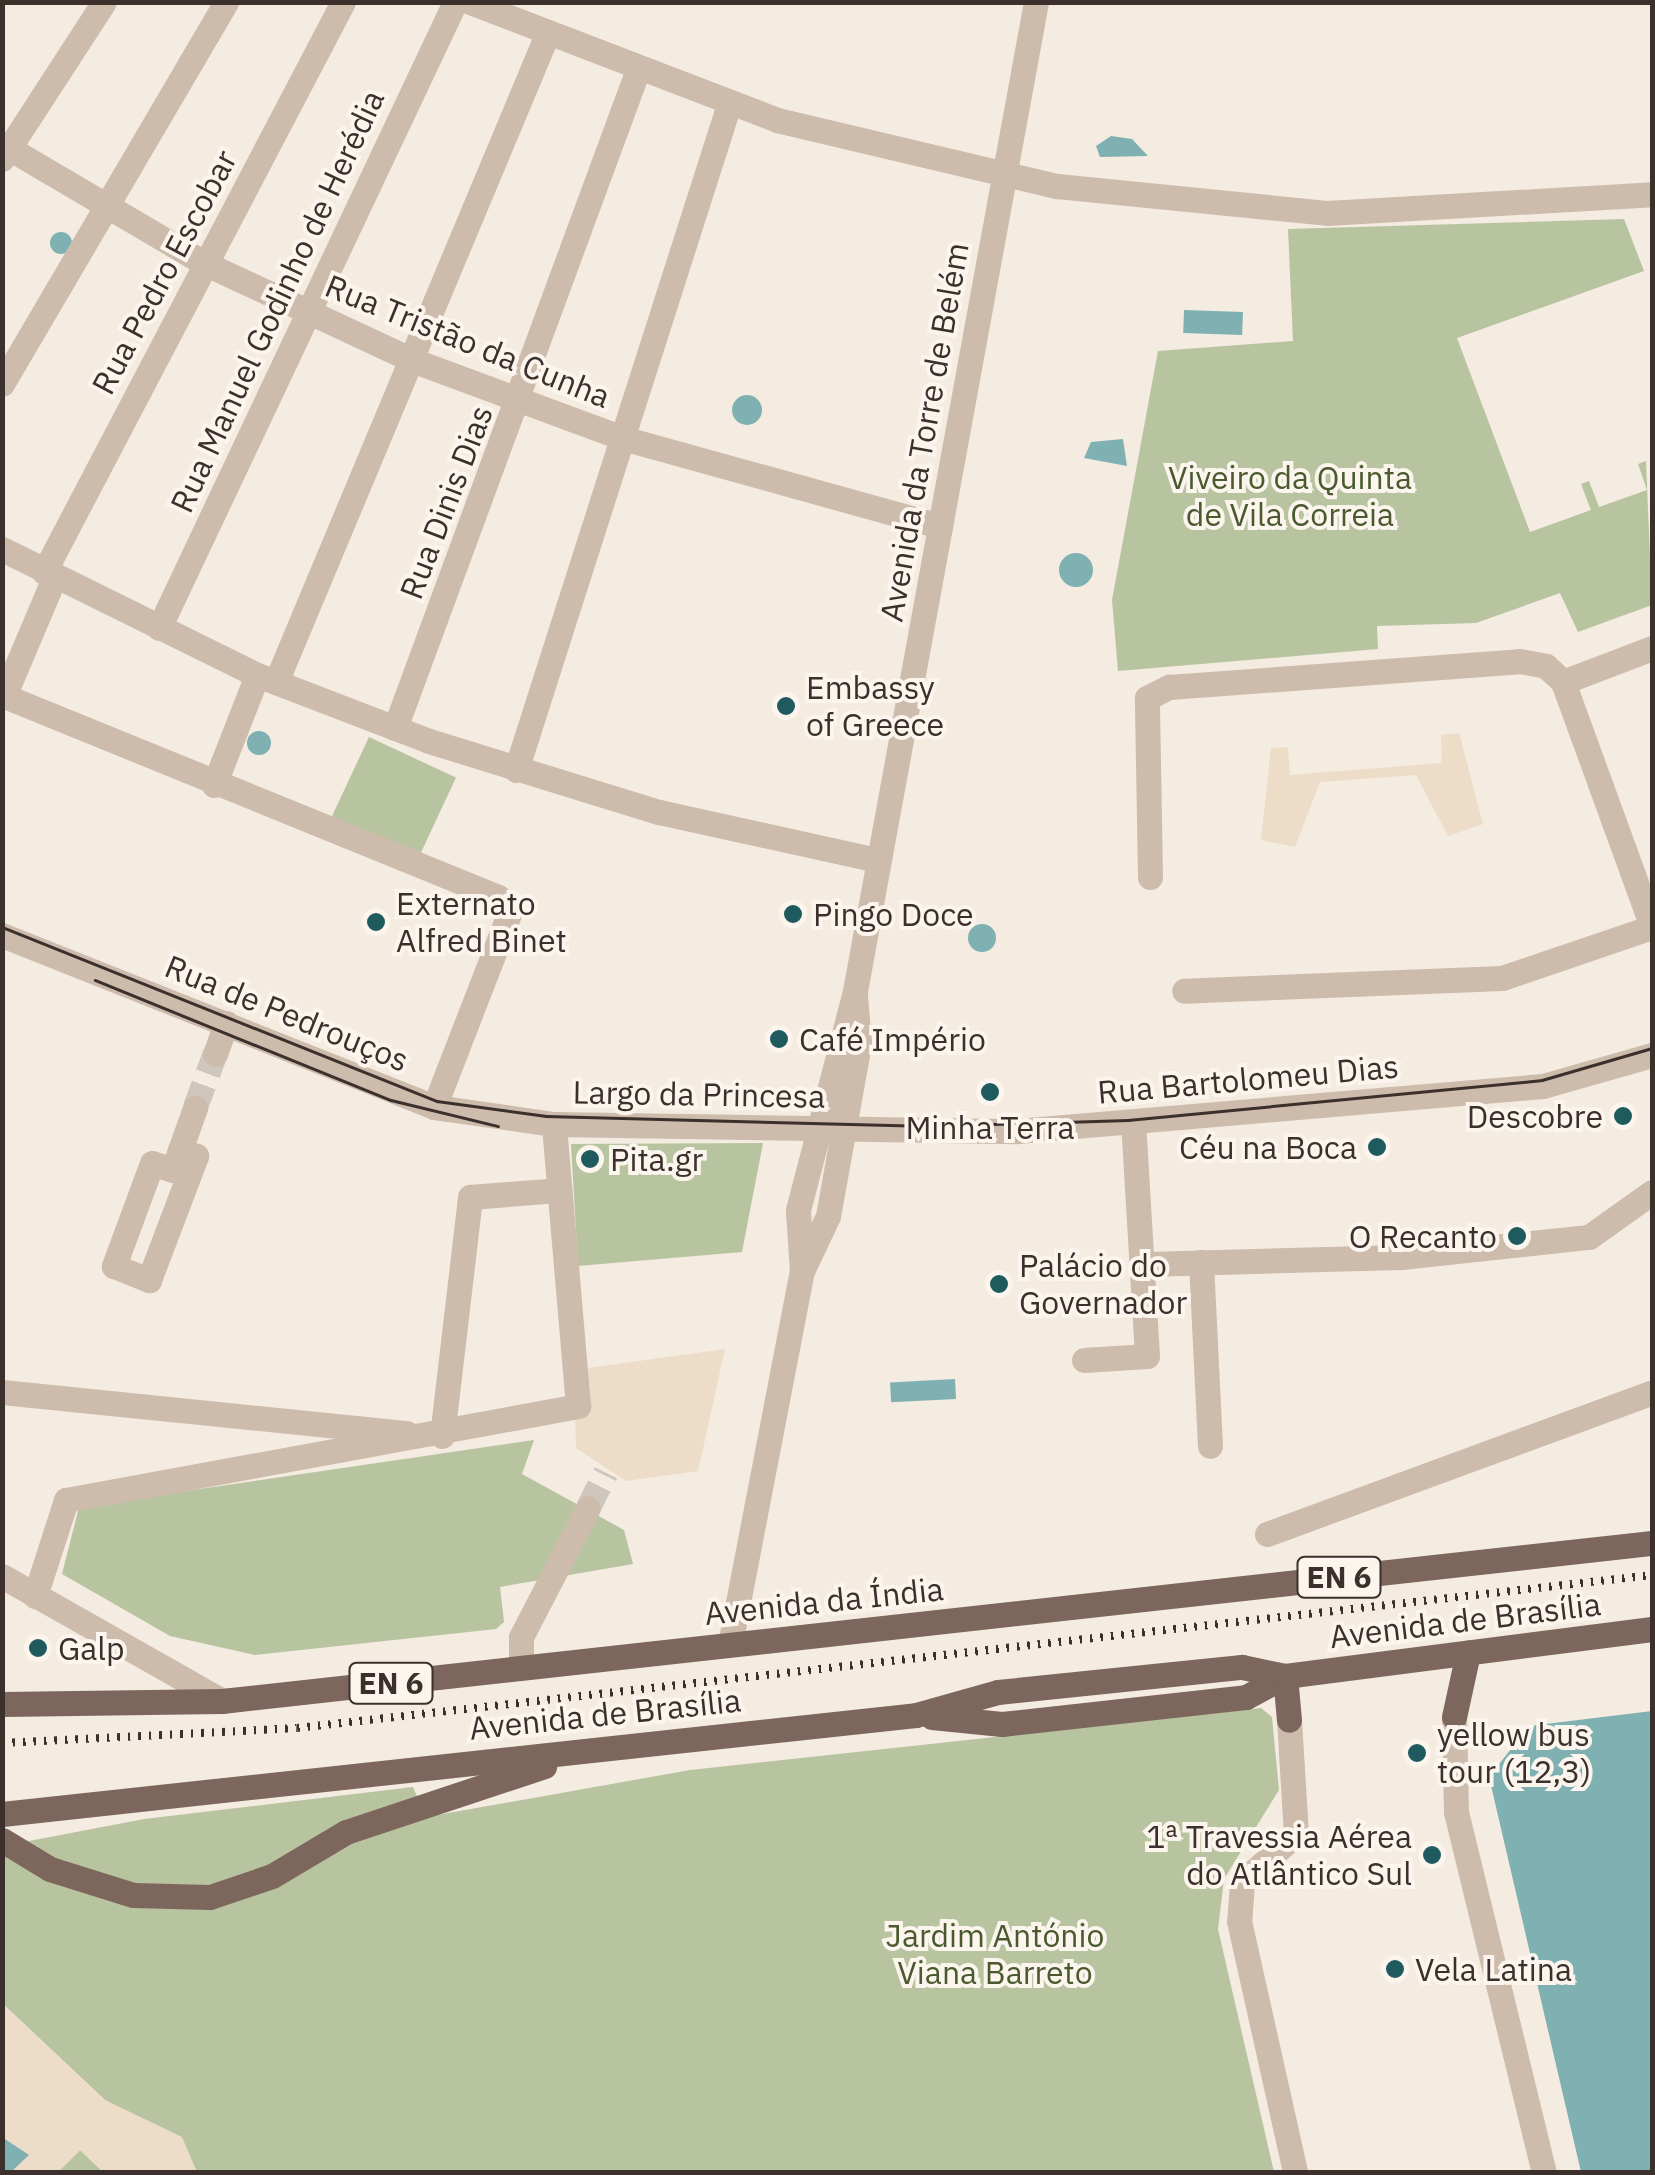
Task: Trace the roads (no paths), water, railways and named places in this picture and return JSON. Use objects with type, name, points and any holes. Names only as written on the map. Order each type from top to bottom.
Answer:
[{"type":"main road","name":"Avenida da Índia","points":[[2,1704],[222,1701],[1652,1543]]},
{"type":"main road","name":"Avenida de Brasília","points":[[2,1814],[916,1715],[1036,1688],[1242,1667],[1285,1676],[1652,1628]]},
{"type":"main road","points":[[1454,1717],[1468,1654]]},
{"type":"main road","points":[[1285,1676],[1290,1720]]},
{"type":"main road","points":[[2,1840],[50,1868],[133,1894],[210,1897],[416,1805],[630,1744]]},
{"type":"street","points":[[5,150],[104,2]]},
{"type":"street","points":[[2,384],[226,2]]},
{"type":"street","name":"Rua Pedro Escobar","points":[[3,695],[49,575],[204,264],[343,2]]},
{"type":"street","name":"Rua Manuel Godinho de Herédia","points":[[159,628],[455,2]]},
{"type":"street","points":[[470,2],[637,72],[730,104],[1004,177],[1327,213],[1652,194]]},
{"type":"street","name":"Avenida da Torre de Belém","points":[[802,1271],[798,1210],[854,991],[1036,2]]},
{"type":"street","points":[[214,785],[412,360],[546,36]]},
{"type":"street","name":"Rua Dinis Dias","points":[[395,728],[637,72]]},
{"type":"street","points":[[516,770],[626,440],[730,104]]},
{"type":"street","name":"Rua Tristão da Cunha","points":[[5,150],[204,264],[412,360],[626,440],[940,526]]},
{"type":"street","points":[[2,549],[267,678],[395,728],[516,770],[878,860]]},
{"type":"street","points":[[1563,682],[1652,648]]},
{"type":"street","points":[[1150,877],[1142,717],[1147,698],[1168,687],[1519,661],[1546,666],[1563,682],[1652,928],[1502,978],[1245,992],[1184,990]]},
{"type":"street","points":[[3,695],[214,785],[498,897],[508,914],[434,1106]]},
{"type":"street","name":"Rua de Pedrouços","points":[[2,934],[434,1106],[554,1124]]},
{"type":"street","name":"Avenida da Torre de Belém","points":[[730,1644],[802,1271],[828,1216],[859,1043],[854,991]]},
{"type":"street","points":[[214,1054],[226,1023]]},
{"type":"street","name":"Rua Bartolomeu Dias","points":[[843,1129],[1134,1123],[1543,1086],[1652,1055]]},
{"type":"street","points":[[180,1150],[196,1156],[150,1280],[114,1266],[152,1163],[173,1170],[180,1150],[195,1108]]},
{"type":"street","points":[[1084,1360],[1147,1356],[1147,1264],[1134,1123]]},
{"type":"street","points":[[34,1596],[66,1500],[442,1436],[578,1406],[554,1124]]},
{"type":"street","name":"Largo da Princesa","points":[[554,1124],[843,1129]]},
{"type":"street","points":[[442,1436],[470,1197],[558,1190]]},
{"type":"street","points":[[1147,1264],[1401,1257],[1589,1237],[1652,1192]]},
{"type":"street","points":[[1201,1262],[1210,1446]]},
{"type":"street","points":[[2,1392],[442,1436]]},
{"type":"street","points":[[1267,1534],[1652,1392]]},
{"type":"street","points":[[522,1668],[521,1638],[588,1508]]},
{"type":"street","points":[[2,1576],[222,1701]]},
{"type":"street","points":[[1454,1717],[1456,1812],[1544,2172]]},
{"type":"street","points":[[1290,1720],[1296,1834],[1242,1882],[1239,1922],[1295,2172]]},
{"type":"water","points":[[1111,136],[1132,139],[1148,156],[1100,157],[1096,146]]},
{"type":"water","points":[[61,232],[69,235],[69,251],[61,254],[53,251],[50,243],[53,235]]},
{"type":"water","points":[[1184,310],[1243,312],[1242,335],[1183,333]]},
{"type":"water","points":[[747,395],[761,404],[762,410],[753,424],[747,425],[733,416],[732,410],[741,396]]},
{"type":"water","points":[[1123,439],[1127,466],[1084,458],[1091,442]]},
{"type":"water","points":[[1076,553],[1088,558],[1093,570],[1088,582],[1076,587],[1064,582],[1059,570],[1064,558]]},
{"type":"water","points":[[259,731],[268,734],[268,752],[259,755],[250,752],[247,743],[250,734]]},
{"type":"water","points":[[982,924],[992,928],[996,938],[992,948],[982,952],[972,948],[968,938],[972,928]]},
{"type":"water","points":[[955,1379],[956,1399],[891,1402],[890,1382]]},
{"type":"water","points":[[1652,1711],[1652,2172],[1581,2172],[1489,1777],[1529,1726]]},
{"type":"water","points":[[2,2137],[29,2155],[11,2172],[3,2172]]},
{"type":"tunnel","points":[[195,1108],[215,1054]]},
{"type":"tunnel","points":[[588,1508],[606,1472]]},
{"type":"tram line","points":[[2,927],[437,1101],[546,1116],[929,1126],[1128,1120],[1542,1080],[1652,1048]]},
{"type":"tram line","points":[[95,980],[391,1100],[498,1126]]},
{"type":"railway","points":[[2,1743],[297,1728],[1652,1575]]},
{"type":"place","name":"Embassy of Greece","points":[[786,706]]},
{"type":"place","name":"Pingo Doce","points":[[793,914]]},
{"type":"place","name":"Externato Alfred Binet","points":[[376,922]]},
{"type":"place","name":"Café Império","points":[[779,1039]]},
{"type":"place","name":"Minha Terra","points":[[990,1092]]},
{"type":"place","name":"Descobre","points":[[1623,1116]]},
{"type":"place","name":"Céu na Boca","points":[[1377,1147]]},
{"type":"place","name":"Pita.gr","points":[[590,1159]]},
{"type":"place","name":"O Recanto","points":[[1517,1236]]},
{"type":"place","name":"Palácio do Governador","points":[[999,1284]]},
{"type":"place","name":"Galp","points":[[38,1648]]},
{"type":"place","name":"yellow bus tour (12,3)","points":[[1417,1753]]},
{"type":"place","name":"1ª Travessia Aérea do Atlântico Sul","points":[[1432,1855]]},
{"type":"place","name":"Vela Latina","points":[[1395,1969]]},
{"type":"park label","name":"Viveiro da Quinta de Vila Correia","points":[[1290,496]]},
{"type":"park label","name":"Jardim António Viana Barreto","points":[[995,1954]]}]
